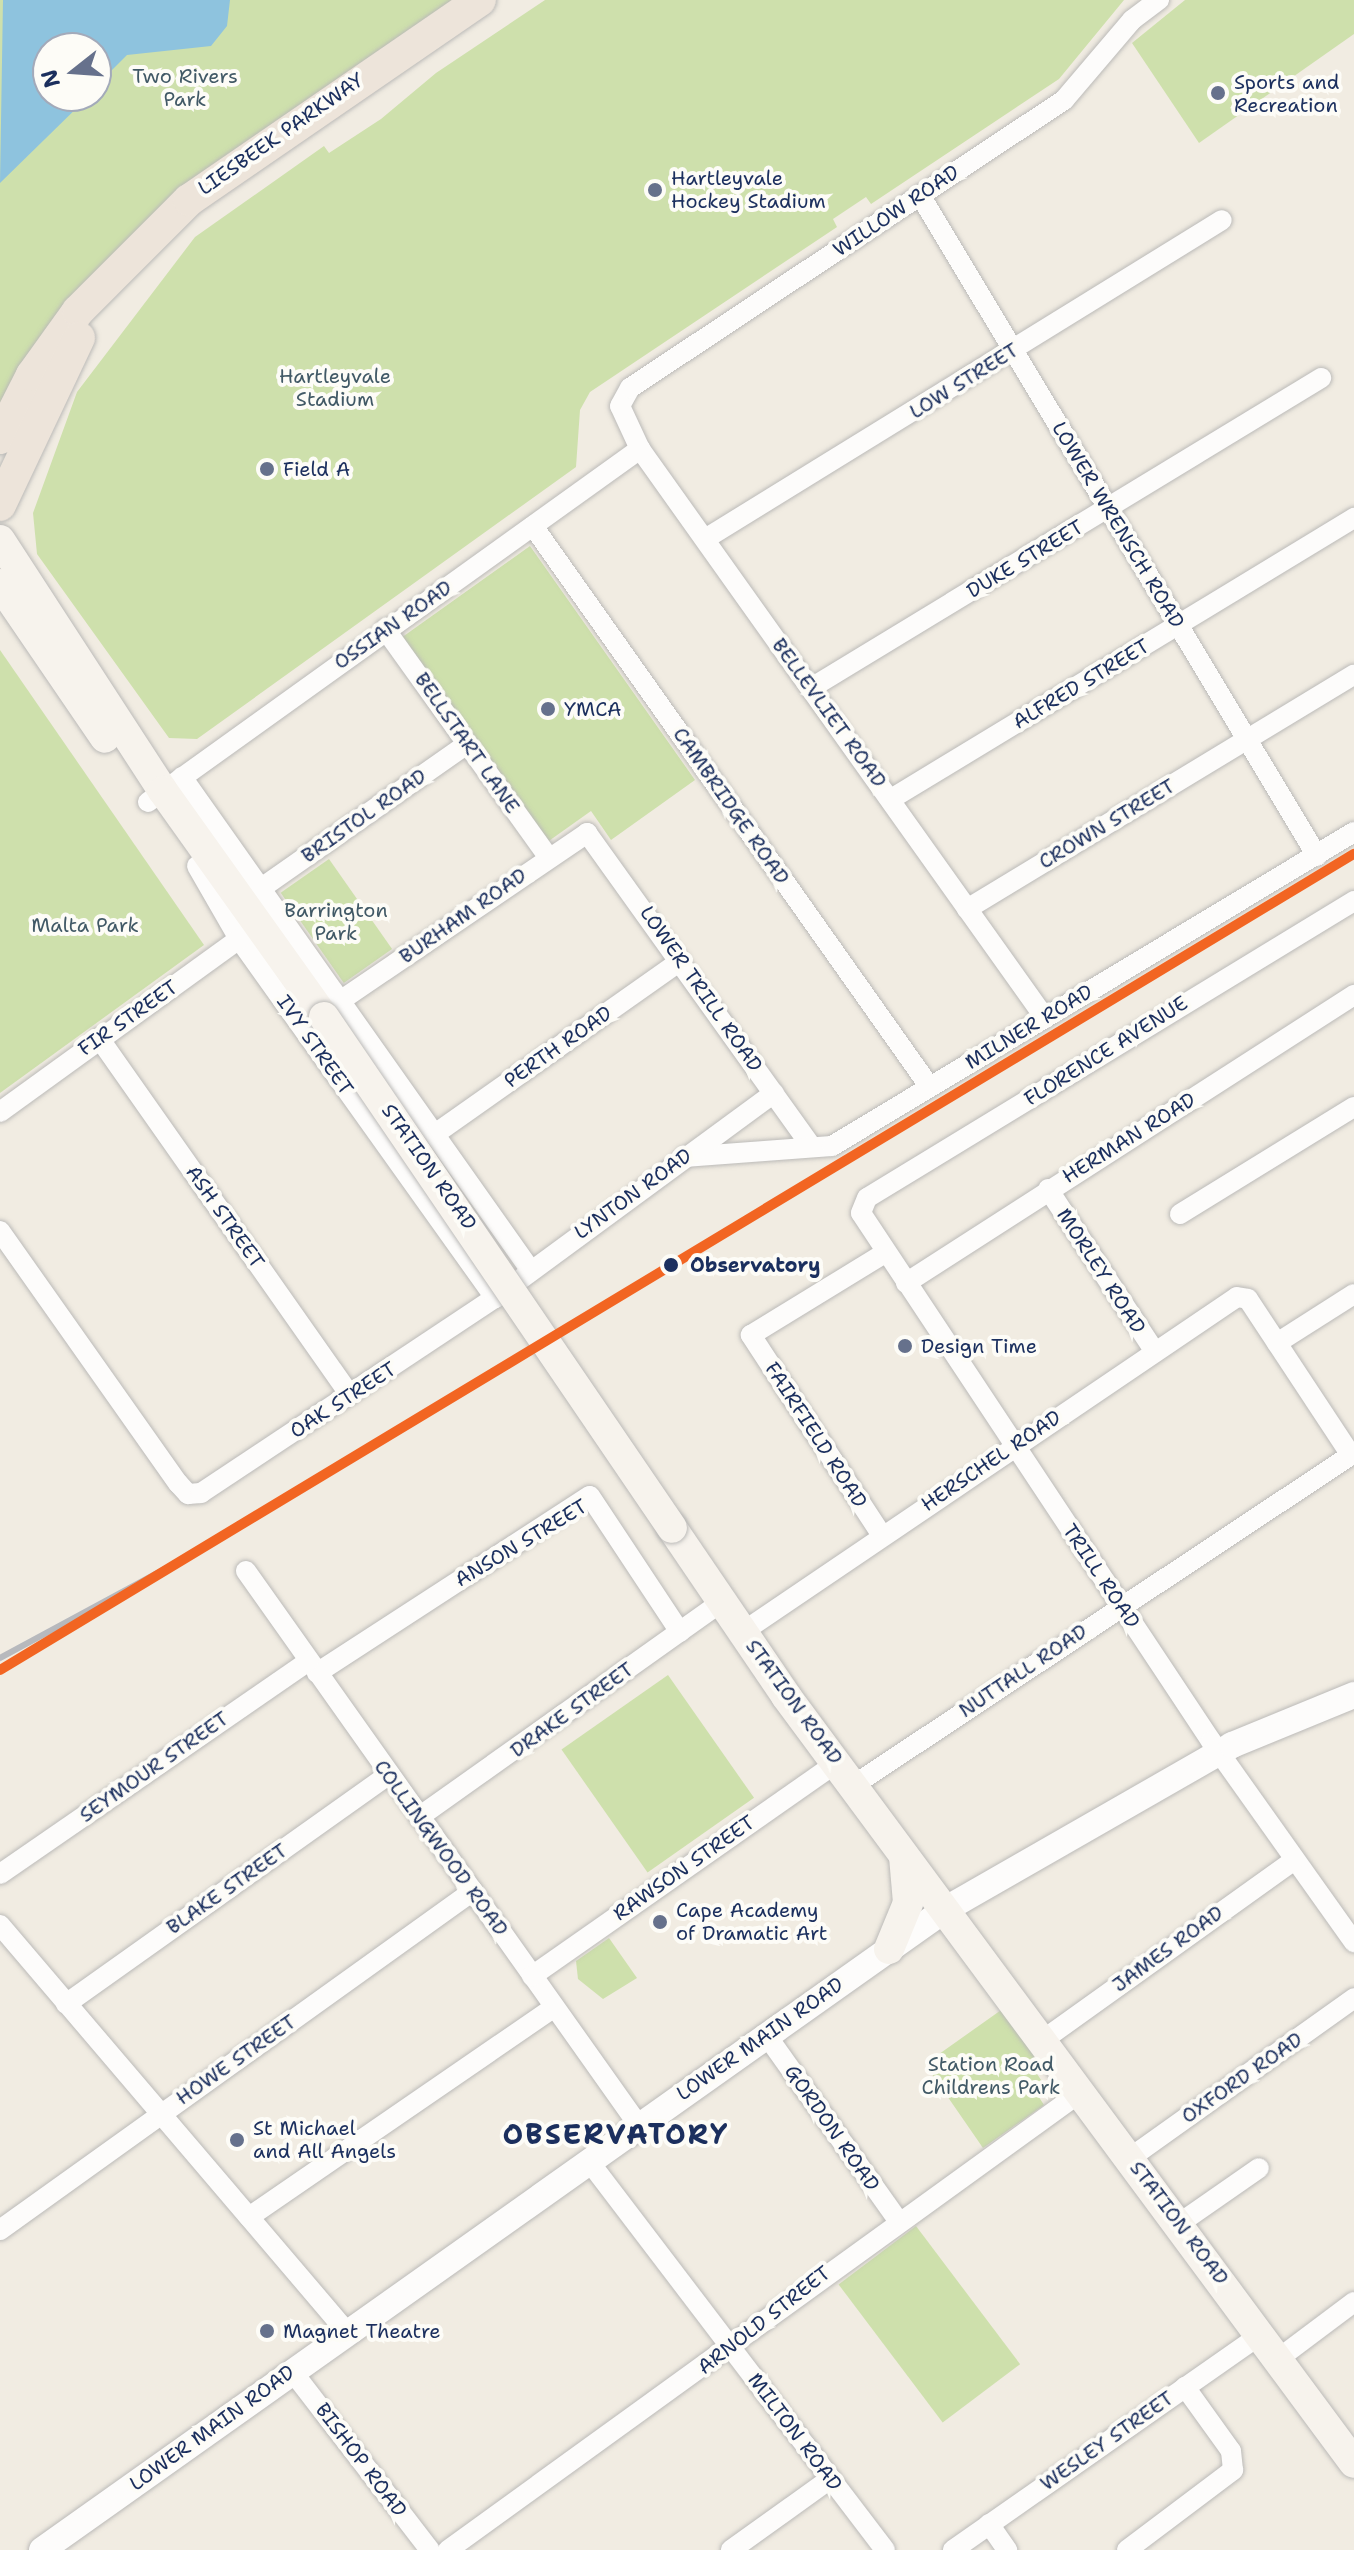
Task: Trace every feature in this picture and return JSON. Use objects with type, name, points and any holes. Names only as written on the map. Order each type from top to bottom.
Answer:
[{"type":"main road","name":"LIESBEEK PARKWAY","points":[[0,438],[62,332],[220,174],[480,0]]},
{"type":"main road","name":"LIESBEEK PARKWAY","points":[[0,505],[102,293]]},
{"type":"main road","name":"STATION ROAD","points":[[0,540],[164,790],[248,932]]},
{"type":"main road","name":"STATION ROAD","points":[[0,584],[164,790],[197,866],[248,932],[332,1009],[672,1528],[744,1631],[1354,2463]]},
{"type":"main road","points":[[889,1949],[909,1897],[899,1846]]},
{"type":"street","name":"WILLOW ROAD","points":[[620,406],[630,388],[1064,100],[1123,29],[1159,0]]},
{"type":"street","name":"LOWER WRENSCH ROAD","points":[[920,195],[1317,856]]},
{"type":"street","name":"LOW STREET","points":[[705,539],[1222,220]]},
{"type":"street","name":"DUKE STREET","points":[[811,688],[1321,378]]},
{"type":"street","name":"BELLEVLIET ROAD","points":[[620,406],[640,449],[1045,1018]]},
{"type":"street","name":"OSSIAN ROAD","points":[[164,790],[640,449]]},
{"type":"street","name":"ALFRED STREET","points":[[891,799],[1354,518]]},
{"type":"street","name":"CAMBRIDGE ROAD","points":[[533,526],[929,1086]]},
{"type":"street","name":"BELLSTART LANE","points":[[385,629],[548,857]]},
{"type":"street","name":"CROWN STREET","points":[[967,909],[1354,675]]},
{"type":"street","name":"BRISTOL ROAD","points":[[260,889],[467,744]]},
{"type":"street","points":[[164,790],[260,889],[332,1009],[435,1134],[529,1268]]},
{"type":"street","name":"MILNER ROAD","points":[[684,1157],[832,1146],[1354,832]]},
{"type":"street","name":"BURHAM ROAD","points":[[332,1009],[548,857],[587,833]]},
{"type":"street","name":"LOWER TRILL ROAD","points":[[587,833],[812,1147]]},
{"type":"street","name":"FLORENCE AVENUE","points":[[862,1204],[1353,903]]},
{"type":"street","name":"FIR STREET","points":[[0,1112],[248,932]]},
{"type":"street","name":"IVY STREET","points":[[248,932],[495,1298]]},
{"type":"street","name":"PERTH ROAD","points":[[435,1134],[680,961]]},
{"type":"street","name":"HERMAN ROAD","points":[[906,1283],[1354,995]]},
{"type":"street","name":"ASH STREET","points":[[99,1038],[350,1395]]},
{"type":"street","name":"LYNTON ROAD","points":[[495,1298],[529,1268],[774,1093]]},
{"type":"street","points":[[1180,1214],[1354,1107]]},
{"type":"street","name":"MORLEY ROAD","points":[[1048,1189],[1155,1352]]},
{"type":"street","name":"TRILL ROAD","points":[[862,1204],[885,1253],[1219,1752],[1354,1942]]},
{"type":"street","name":"OAK STREET","points":[[0,1231],[188,1494],[201,1493],[495,1298]]},
{"type":"street","name":"FAIRFIELD ROAD","points":[[881,1534],[751,1335],[885,1253]]},
{"type":"street","points":[[1352,1454],[1277,1343],[1354,1294]]},
{"type":"street","name":"HERSCHEL ROAD","points":[[744,1631],[1013,1445],[1243,1296],[1277,1343]]},
{"type":"street","name":"NUTTALL ROAD","points":[[846,1774],[1121,1605],[1352,1454]]},
{"type":"street","name":"ANSON STREET","points":[[313,1667],[590,1496],[680,1632]]},
{"type":"street","name":"COLLINGWOOD ROAD","points":[[246,1571],[637,2123]]},
{"type":"street","name":"DRAKE STREET","points":[[419,1817],[723,1601]]},
{"type":"street","name":"SEYMOUR STREET","points":[[0,1874],[313,1667]]},
{"type":"street","name":"LOWER MAIN ROAD","points":[[42,2550],[637,2123],[767,2036],[946,1909],[1219,1752],[1354,1695]]},
{"type":"street","name":"RAWSON STREET","points":[[532,1976],[846,1774]]},
{"type":"street","name":"BLAKE STREET","points":[[66,2004],[388,1775]]},
{"type":"street","name":"JAMES ROAD","points":[[1043,2040],[1294,1860]]},
{"type":"street","name":"HOWE STREET","points":[[0,2230],[473,1891]]},
{"type":"street","points":[[0,1925],[346,2331]]},
{"type":"street","name":"OXFORD ROAD","points":[[1130,2158],[1354,1998]]},
{"type":"street","points":[[249,2217],[553,2008]]},
{"type":"street","name":"GORDON ROAD","points":[[767,2036],[897,2219]]},
{"type":"street","name":"ARNOLD STREET","points":[[448,2550],[897,2219],[1081,2092]]},
{"type":"street","name":"MILTON ROAD","points":[[588,2160],[885,2550]]},
{"type":"street","points":[[1180,2223],[1259,2168]]},
{"type":"street","points":[[1278,2359],[1354,2302]]},
{"type":"street","name":"WESLEY STREET","points":[[953,2550],[1261,2334]]},
{"type":"street","name":"BISHOP ROAD","points":[[292,2371],[430,2550]]},
{"type":"street","points":[[1127,2550],[1233,2470],[1231,2451],[1185,2387]]},
{"type":"street","points":[[731,2550],[830,2479]]},
{"type":"street","points":[[989,2524],[1007,2550]]},
{"type":"green space","name":"Two Rivers Park","points":[[0,0],[480,0],[166,221],[0,438]]},
{"type":"green space","name":"Hartleyvale Stadium","points":[[545,0],[1124,0],[1059,79],[871,204],[866,197],[833,219],[837,227],[590,392],[580,410],[576,467],[197,739],[169,738],[37,554],[33,513],[77,392],[195,237],[324,146],[329,153],[381,119],[436,73]]},
{"type":"green space","name":"Sports and Recreation","points":[[1185,0],[1354,0],[1354,34],[1199,143],[1132,43]]},
{"type":"green space","name":"YMCA","points":[[530,546],[695,780],[611,840],[591,811],[546,843],[401,638]]},
{"type":"green space","name":"Malta Park","points":[[0,650],[204,945],[0,1093]]},
{"type":"green space","name":"Barrington Park","points":[[329,859],[392,949],[344,983],[281,893]]},
{"type":"green space","points":[[668,1675],[754,1798],[648,1872],[562,1750]]},
{"type":"green space","points":[[609,1938],[637,1978],[603,1999],[578,1979],[576,1961]]},
{"type":"green space","name":"Station Road Childrens Park","points":[[1004,2008],[1045,2067],[1037,2074],[1046,2087],[1037,2094],[1044,2105],[983,2148],[925,2064]]},
{"type":"green space","points":[[916,2226],[1020,2364],[943,2423],[839,2284]]},
{"type":"water","points":[[3,0],[230,0],[227,26],[211,46],[127,55],[112,70],[112,32],[32,32],[32,112],[73,112],[0,183]]},
{"type":"railway","points":[[0,1658],[183,1559]]},
{"type":"transit line","points":[[0,1670],[1354,854]]},
{"type":"place","name":"Sports and Recreation","points":[[1218,93]]},
{"type":"place","name":"Hartleyvale Hockey Stadium","points":[[655,190]]},
{"type":"place","name":"Field A","points":[[267,469]]},
{"type":"place","name":"YMCA","points":[[548,709]]},
{"type":"place","name":"Observatory","points":[[671,1265]]},
{"type":"place","name":"Design Time","points":[[905,1346]]},
{"type":"place","name":"Cape Academy of Dramatic Art","points":[[660,1922]]},
{"type":"place","name":"St Michael and All Angels","points":[[237,2140]]},
{"type":"place","name":"Magnet Theatre","points":[[267,2331]]},
{"type":"district","name":"OBSERVATORY","points":[[616,2134]]}]
